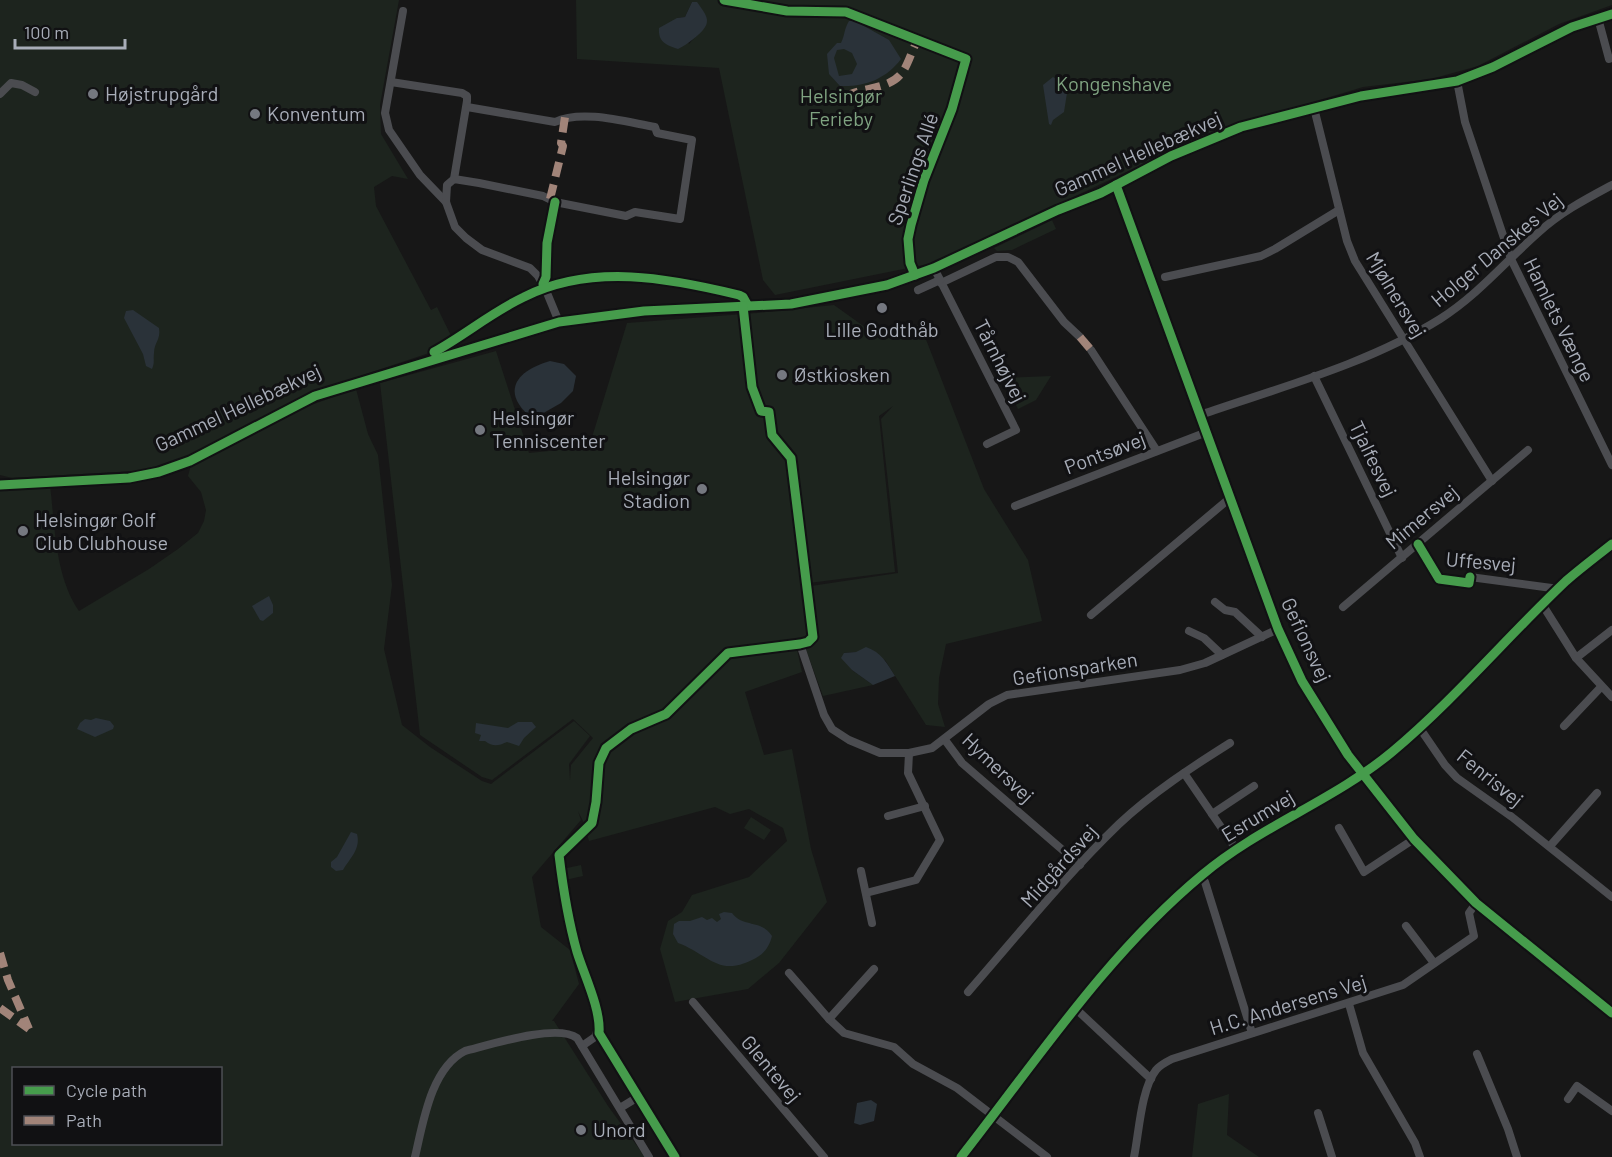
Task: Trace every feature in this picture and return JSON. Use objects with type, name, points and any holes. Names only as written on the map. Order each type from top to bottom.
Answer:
[{"type":"main road","name":"Gammel Hellebækvej","points":[[1116,184],[1171,156],[1241,128],[1361,96],[1457,81],[1493,67],[1572,27],[1612,14]]},
{"type":"main road","name":"Gefionsvej","points":[[1116,184],[1278,629],[1302,681],[1348,755],[1414,839],[1476,903],[1612,1013]]},
{"type":"main road","name":"Esrumvej","points":[[962,1157],[1076,1009],[1135,937],[1158,913],[1236,849],[1363,774]]},
{"type":"street","points":[[403,11],[385,113],[389,130],[420,175],[446,202],[455,226],[466,238],[482,250],[530,268],[538,276],[559,322]]},
{"type":"street","points":[[1598,18],[1609,59]]},
{"type":"street","points":[[391,81],[462,93],[467,96],[454,179],[447,185],[446,202]]},
{"type":"street","name":"Hamlets Vænge","points":[[1457,81],[1465,122],[1511,259],[1612,465]]},
{"type":"street","points":[[0,94],[11,83],[22,85],[35,92]]},
{"type":"street","points":[[454,179],[543,196],[555,202],[626,216],[635,212],[680,219],[692,140],[657,133],[655,127],[578,115],[565,117],[555,122],[467,107]]},
{"type":"street","name":"Mjølnersvej","points":[[1314,108],[1347,241],[1355,261],[1492,481]]},
{"type":"street","name":"Sperlings Allé","points":[[915,275],[910,263],[909,232],[924,180],[952,110]]},
{"type":"street","name":"Gammel Hellebækvej","points":[[1,483],[129,478],[159,472],[190,461],[315,396],[559,322],[644,311],[791,304],[887,285],[934,268],[1116,184]]},
{"type":"street","name":"Holger Danskes Vej","points":[[1200,415],[1372,354],[1442,318],[1469,298],[1539,232],[1566,211],[1612,185]]},
{"type":"street","points":[[1165,277],[1261,256],[1339,210]]},
{"type":"street","points":[[918,290],[996,257],[1008,257],[1018,262],[1064,322],[1080,338]]},
{"type":"street","name":"Tårnhøjvej","points":[[934,268],[1016,430],[987,444]]},
{"type":"street","points":[[1091,350],[1157,451]]},
{"type":"street","name":"Tjalfesvej","points":[[1314,376],[1402,558]]},
{"type":"street","name":"Pontsøvej","points":[[1015,506],[1207,432]]},
{"type":"street","name":"Mimersvej","points":[[1342,606],[1528,450]]},
{"type":"street","points":[[1091,615],[1230,498]]},
{"type":"street","name":"Esrumvej","points":[[1363,774],[1391,753],[1419,727],[1558,589],[1612,544]]},
{"type":"street","name":"Uffesvej","points":[[1470,578],[1558,589]]},
{"type":"street","points":[[1215,602],[1225,610],[1235,612],[1262,637]]},
{"type":"street","points":[[1542,604],[1576,658],[1612,697]]},
{"type":"street","name":"Gefionsparken","points":[[945,740],[989,704],[1008,695],[1180,669],[1222,656],[1278,629]]},
{"type":"street","points":[[1576,658],[1612,630]]},
{"type":"street","points":[[1190,631],[1204,638],[1222,656]]},
{"type":"street","name":"Hymersvej","points":[[800,644],[824,715],[832,729],[849,740],[880,753],[909,753],[932,748],[945,740],[963,763],[1080,865]]},
{"type":"street","points":[[1564,726],[1601,687]]},
{"type":"street","name":"Fenrisvej","points":[[1419,727],[1445,765],[1457,778],[1550,846],[1612,897]]},
{"type":"street","name":"Midgårdsvej","points":[[968,992],[1080,865],[1126,818],[1184,773],[1230,743]]},
{"type":"street","points":[[866,893],[916,880],[940,840],[908,773],[909,753]]},
{"type":"street","points":[[1184,773],[1236,849]]},
{"type":"street","points":[[1212,814],[1254,786]]},
{"type":"street","points":[[1550,846],[1597,793]]},
{"type":"street","points":[[888,816],[925,806]]},
{"type":"street","points":[[1339,828],[1364,872],[1414,839]]},
{"type":"street","points":[[861,871],[872,923]]},
{"type":"street","points":[[1201,876],[1205,882],[1252,1034]]},
{"type":"street","points":[[565,902],[599,1026],[596,1037],[582,1046]]},
{"type":"street","name":"H.C. Andersens Vej","points":[[1150,1079],[1157,1069],[1172,1059],[1403,985],[1474,936],[1469,913],[1476,903]]},
{"type":"street","points":[[1406,926],[1434,963]]},
{"type":"street","points":[[829,1019],[874,969]]},
{"type":"street","points":[[789,973],[844,1033],[894,1047],[913,1064],[957,1088],[1047,1157]]},
{"type":"street","name":"Glentevej","points":[[693,1002],[824,1157]]},
{"type":"street","points":[[1349,1004],[1363,1053],[1415,1143],[1420,1157]]},
{"type":"street","points":[[1076,1009],[1150,1079],[1134,1157]]},
{"type":"street","points":[[415,1157],[430,1096],[438,1079],[458,1054],[536,1034],[564,1032],[576,1038],[582,1046],[649,1157]]},
{"type":"street","points":[[611,1053],[675,1157]]},
{"type":"street","points":[[1477,1054],[1517,1157]]},
{"type":"street","points":[[1568,1099],[1577,1086],[1612,1112]]},
{"type":"street","points":[[620,1108],[639,1097]]},
{"type":"street","points":[[1318,1113],[1332,1157]]},
{"type":"green space","points":[[0,0],[399,0],[380,105],[381,134],[408,179],[392,176],[374,187],[376,206],[431,310],[437,307],[456,346],[315,391],[196,454],[152,470],[12,478],[0,475]]},
{"type":"green space","points":[[576,0],[1612,0],[1612,5],[1559,24],[1478,66],[1431,79],[1363,87],[1207,134],[933,263],[775,295],[763,280],[719,68],[577,59]],"holes":[[[692,2],[696,36],[689,44],[677,18],[685,17]]]},
{"type":"green space","points":[[1052,220],[1056,229],[1012,250],[997,251],[994,248]]},
{"type":"green space","points":[[834,305],[883,340],[920,324],[984,489],[1028,560],[1042,621],[946,644],[939,678],[938,704],[945,727],[926,725],[885,660],[856,652],[844,653],[852,670],[873,685],[823,696],[805,647],[817,639],[811,586],[898,573],[881,419],[893,406],[879,416],[895,572],[801,584],[808,639],[795,641],[802,672],[745,692],[764,755],[792,749],[811,849],[827,902],[779,963],[748,989],[675,1002],[660,949],[668,921],[682,912],[692,895],[749,877],[787,841],[783,828],[749,809],[730,814],[715,807],[589,841],[578,811],[581,820],[532,877],[541,927],[570,950],[579,984],[552,1021],[645,1157],[0,1157],[0,489],[50,485],[57,551],[65,582],[79,611],[149,569],[198,533],[206,510],[201,492],[188,476],[191,465],[297,410],[356,389],[368,434],[378,455],[392,585],[384,649],[402,725],[430,747],[482,781],[491,784],[574,721],[590,736],[569,764],[570,780],[571,765],[593,738],[573,719],[492,780],[482,777],[420,735],[380,383],[496,351],[529,453],[589,447],[627,323]]},
{"type":"green space","points":[[1051,376],[1036,400],[1018,409],[1003,378]]},
{"type":"green space","points":[[751,817],[771,830],[764,840],[744,828]]},
{"type":"green space","points":[[581,865],[583,876],[565,880],[562,869]]},
{"type":"green space","points":[[1229,1094],[1227,1135],[1259,1157],[1192,1157],[1198,1104]]},
{"type":"shaded area","points":[[692,2],[697,2],[703,11],[707,19],[706,26],[678,49],[666,44],[661,40],[659,28],[677,18],[685,17]]},
{"type":"shaded area","points":[[849,21],[855,21],[889,40],[901,59],[882,77],[858,85],[840,86],[829,74],[827,54],[837,43],[841,43]],"holes":[[[844,49],[852,53],[857,64],[852,74],[839,76],[834,58],[837,50]]]},
{"type":"shaded area","points":[[1053,77],[1064,84],[1067,93],[1064,112],[1053,120],[1051,125],[1043,85]]},
{"type":"shaded area","points":[[133,310],[159,328],[152,369],[146,366],[143,354],[124,318],[126,311]]},
{"type":"shaded area","points":[[550,361],[564,364],[576,376],[573,391],[561,403],[533,419],[517,400],[516,384],[528,371]]},
{"type":"shaded area","points":[[269,596],[273,605],[273,613],[263,621],[260,620],[252,606]]},
{"type":"shaded area","points":[[866,647],[880,655],[895,676],[873,685],[852,670],[841,658],[844,653],[856,652]]},
{"type":"shaded area","points":[[96,718],[110,721],[114,726],[113,729],[95,737],[77,729],[85,719]]},
{"type":"shaded area","points":[[518,722],[532,722],[536,727],[519,746],[507,742],[496,745],[479,741],[481,735],[475,733],[476,723],[508,728]]},
{"type":"shaded area","points":[[351,832],[357,834],[356,849],[343,870],[336,871],[331,867],[331,862],[337,857]]},
{"type":"shaded area","points":[[732,913],[741,921],[763,927],[768,931],[772,936],[767,948],[756,958],[740,965],[722,965],[678,943],[673,934],[674,924],[679,921],[690,921],[702,917],[707,920],[712,918],[717,922],[721,919],[719,914]]},
{"type":"shaded area","points":[[871,1100],[877,1104],[874,1121],[860,1125],[854,1123],[857,1103]]},
{"type":"marked path","points":[[844,97],[858,91],[882,86],[896,79],[904,70],[918,40]]},
{"type":"marked path","points":[[550,199],[563,146],[561,143],[565,117]]},
{"type":"marked path","points":[[1080,337],[1091,350]]},
{"type":"marked path","points":[[0,953],[8,980],[29,1029]]},
{"type":"marked path","points":[[0,1008],[29,1029]]},
{"type":"cycle path","points":[[724,0],[787,11],[846,12],[966,59],[952,109],[924,180],[911,225],[908,239],[910,263],[915,275]]},
{"type":"cycle path","points":[[0,485],[129,478],[159,472],[190,461],[315,396],[559,322],[644,311],[791,304],[887,285],[934,268],[1058,210],[1101,193],[1171,156],[1241,127],[1361,96],[1457,81],[1493,67],[1572,27],[1612,14]]},
{"type":"cycle path","points":[[1116,185],[1278,629],[1302,681],[1348,755],[1414,839],[1476,903],[1612,1013]]},
{"type":"cycle path","points":[[543,284],[546,277],[547,243],[555,202]]},
{"type":"cycle path","points":[[434,352],[524,297],[550,286],[576,280],[631,277],[685,283],[739,295],[743,297],[748,306]]},
{"type":"cycle path","points":[[675,1157],[599,1033],[595,1003],[571,928],[559,855],[592,823],[599,763],[606,748],[631,729],[666,714],[728,653],[800,644],[808,642],[813,637],[791,458],[772,435],[769,412],[761,411],[752,387],[743,306]]},
{"type":"cycle path","points":[[1418,544],[1439,579],[1469,583],[1470,577]]},
{"type":"cycle path","points":[[961,1157],[1074,1009],[1104,973],[1167,906],[1224,858],[1272,827],[1346,785],[1392,752],[1459,690],[1566,581],[1612,544]]},
{"type":"place","name":"Højstrupgård","points":[[93,94]]},
{"type":"place","name":"Konventum","points":[[255,114]]},
{"type":"place","name":"Lille Godthåb","points":[[882,308]]},
{"type":"place","name":"Østkiosken","points":[[782,375]]},
{"type":"place","name":"Helsingør Tenniscenter","points":[[480,430]]},
{"type":"place","name":"Helsingør Stadion","points":[[702,489]]},
{"type":"place","name":"Helsingør Golf Club Clubhouse","points":[[23,531]]},
{"type":"place","name":"Unord","points":[[581,1130]]},
{"type":"park label","name":"Kongenshave","points":[[1114,84]]},
{"type":"park label","name":"Helsingør Ferieby","points":[[841,108]]}]
